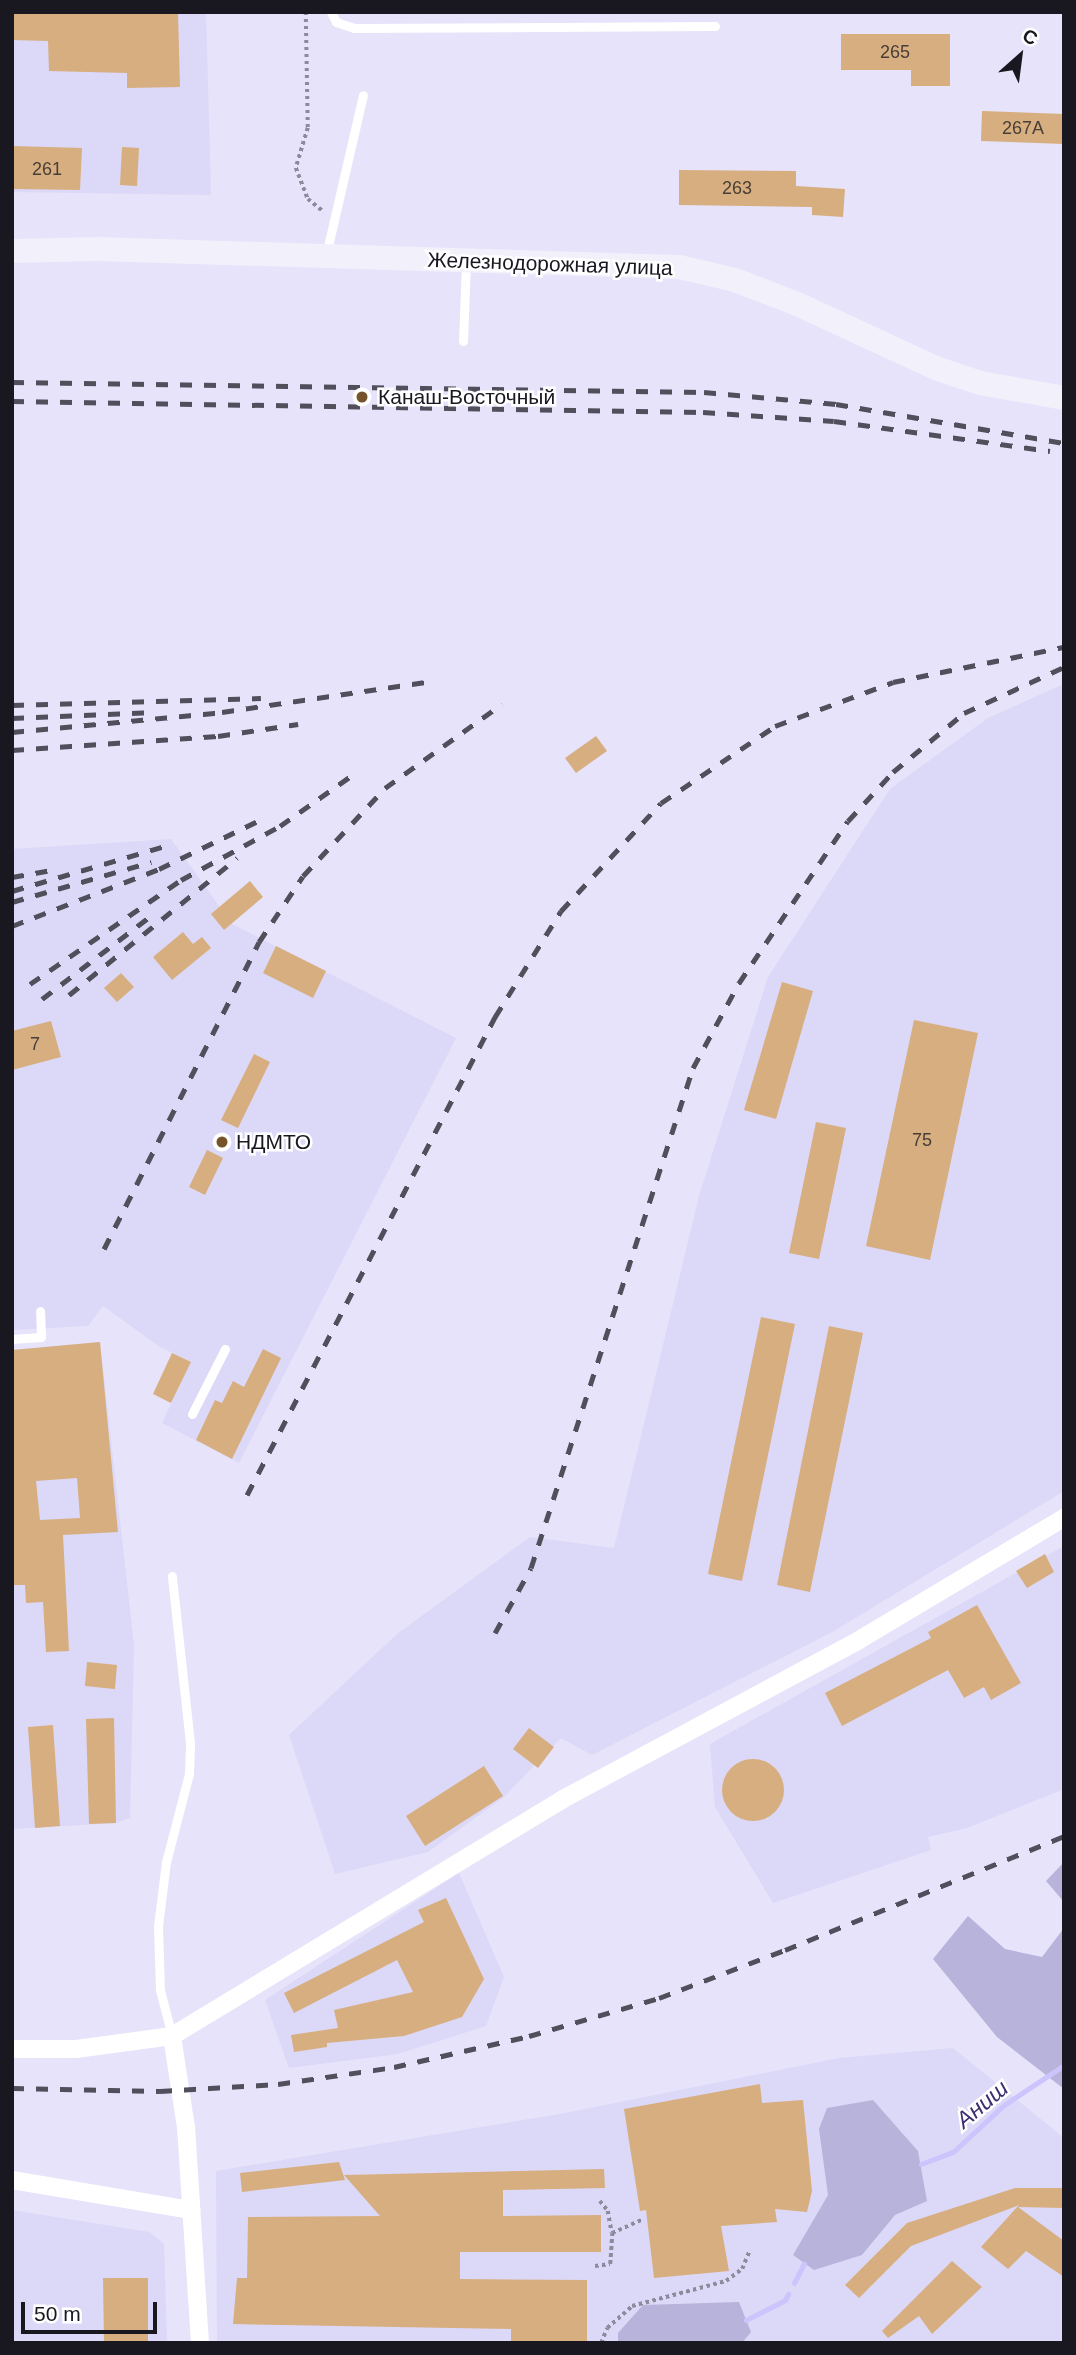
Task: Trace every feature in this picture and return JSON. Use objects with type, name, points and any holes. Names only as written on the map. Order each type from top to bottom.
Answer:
[{"type":"street","name":"Железнодорожная улица","points":[[12,251],[678,267],[735,280],[795,303],[938,369],[980,383],[1064,398]]},
{"type":"street","points":[[12,2049],[76,2049],[172,2036],[562,1799],[859,1640],[1064,1518]]},
{"type":"street","points":[[172,2036],[192,2210],[200,2343]]},
{"type":"street","points":[[12,2180],[192,2210]]},
{"type":"lane","points":[[331,12],[336,22],[354,28],[715,26]]},
{"type":"lane","points":[[326,257],[363,95]]},
{"type":"lane","points":[[463,341],[466,261]]},
{"type":"lane","points":[[12,1339],[41,1337],[40,1311]]},
{"type":"lane","points":[[192,1414],[225,1349]]},
{"type":"lane","points":[[172,1577],[190,1743],[189,1774],[166,1861],[158,1926],[160,1990],[172,2036]]},
{"type":"path","points":[[306,12],[308,128],[296,168],[308,199],[334,220]]},
{"type":"path","points":[[595,2266],[610,2264],[612,2233],[608,2211],[600,2201]]},
{"type":"path","points":[[612,2233],[642,2220]]},
{"type":"path","points":[[601,2343],[607,2328],[632,2306],[726,2281],[742,2269],[749,2252]]},
{"type":"shaded area","points":[[12,12],[206,12],[211,195],[12,192]]},
{"type":"shaded area","points":[[1064,684],[1064,1491],[834,1631],[592,1755],[561,1738],[504,1797],[428,1852],[335,1874],[289,1735],[397,1634],[530,1537],[614,1548],[699,1196],[768,977],[890,789],[988,718]]},
{"type":"shaded area","points":[[171,839],[232,924],[456,1038],[239,1463],[162,1423],[191,1362],[160,1347],[103,1306],[88,1326],[12,1330],[12,849]]},
{"type":"shaded area","points":[[100,1342],[134,1645],[130,1818],[116,1823],[12,1829],[12,1350]]},
{"type":"shaded area","points":[[1064,1546],[1064,1789],[967,1828],[928,1837],[931,1850],[773,1903],[715,1807],[710,1744]]},
{"type":"shaded area","points":[[1064,1862],[1064,1902],[1046,1881]]},
{"type":"shaded area","points":[[459,1873],[504,1977],[486,2026],[398,2054],[289,2068],[265,2000]]},
{"type":"shaded area","points":[[968,1916],[1005,1949],[1042,1957],[1064,1928],[1064,2089],[997,2037],[933,1959]]},
{"type":"shaded area","points":[[953,2048],[1064,2138],[1064,2341],[217,2343],[216,2171],[565,2113],[839,2058]]},
{"type":"shaded area","points":[[873,2100],[918,2151],[927,2201],[895,2215],[862,2255],[814,2270],[793,2255],[828,2195],[819,2129],[827,2108]]},
{"type":"shaded area","points":[[12,2210],[149,2232],[164,2244],[167,2343],[12,2343]]},
{"type":"shaded area","points":[[739,2302],[751,2332],[742,2343],[618,2343],[618,2333],[643,2305]]},
{"type":"building","points":[[12,12],[178,12],[180,87],[127,88],[127,73],[49,71],[48,41],[12,40]]},
{"type":"building","points":[[841,34],[950,34],[950,86],[911,86],[911,70],[841,70]]},
{"type":"building","points":[[982,111],[1064,114],[1064,144],[981,141]]},
{"type":"building","points":[[12,146],[82,148],[80,190],[12,189]]},
{"type":"building","points":[[122,147],[139,148],[137,186],[120,185]]},
{"type":"building","points":[[679,170],[796,171],[796,186],[845,189],[843,217],[812,215],[812,207],[679,205]]},
{"type":"building","points":[[596,736],[607,751],[576,773],[565,758]]},
{"type":"building","points":[[250,881],[263,897],[224,930],[211,914]]},
{"type":"building","points":[[183,932],[193,944],[202,937],[211,948],[172,980],[153,957]]},
{"type":"building","points":[[276,946],[326,971],[313,998],[263,973]]},
{"type":"building","points":[[121,973],[134,987],[117,1002],[104,988]]},
{"type":"building","points":[[782,982],[813,991],[776,1119],[744,1110]]},
{"type":"building","points":[[914,1020],[978,1033],[930,1260],[866,1246]]},
{"type":"building","points":[[51,1021],[61,1057],[12,1070],[12,1031]]},
{"type":"building","points":[[254,1054],[270,1062],[238,1128],[221,1120]]},
{"type":"building","points":[[816,1122],[846,1128],[819,1259],[789,1253]]},
{"type":"building","points":[[207,1150],[223,1158],[205,1195],[189,1187]]},
{"type":"building","points":[[761,1317],[795,1324],[742,1581],[708,1574]]},
{"type":"building","points":[[829,1326],[863,1333],[810,1592],[777,1585]]},
{"type":"building","points":[[100,1342],[118,1532],[63,1535],[69,1651],[46,1652],[43,1602],[26,1603],[25,1585],[12,1585],[12,1350]],"holes":[[[77,1478],[80,1518],[40,1520],[36,1481]]]},
{"type":"building","points":[[263,1349],[281,1358],[232,1459],[196,1440],[215,1400],[222,1403],[233,1381],[244,1387]]},
{"type":"building","points":[[172,1353],[191,1362],[171,1403],[153,1394]]},
{"type":"building","points":[[1045,1554],[1054,1572],[1027,1588],[1016,1571]]},
{"type":"building","points":[[977,1605],[1021,1683],[991,1700],[984,1687],[964,1698],[948,1670],[842,1726],[825,1693],[931,1638],[928,1632]]},
{"type":"building","points":[[87,1662],[117,1665],[115,1689],[85,1686]]},
{"type":"building","points":[[114,1718],[116,1823],[89,1824],[86,1719]]},
{"type":"building","points":[[53,1725],[60,1826],[35,1828],[28,1727]]},
{"type":"building","points":[[529,1728],[554,1747],[538,1768],[513,1749]]},
{"type":"building","points":[[747,1759],[759,1759],[775,1768],[782,1778],[782,1802],[775,1812],[759,1821],[747,1821],[736,1816],[727,1807],[722,1796],[722,1784],[727,1773],[736,1764]]},
{"type":"building","points":[[484,1766],[503,1796],[425,1846],[406,1816]]},
{"type":"building","points":[[446,1898],[484,1979],[462,2017],[404,2036],[327,2043],[327,2047],[294,2052],[291,2035],[338,2028],[334,2010],[413,1992],[397,1960],[294,2013],[284,1993],[424,1922],[418,1910]]},
{"type":"building","points":[[760,2084],[762,2103],[803,2100],[812,2191],[807,2212],[775,2209],[777,2222],[721,2226],[729,2271],[654,2278],[646,2210],[640,2211],[624,2109]]},
{"type":"building","points":[[339,2162],[345,2180],[242,2192],[240,2173]]},
{"type":"building","points":[[604,2169],[605,2188],[503,2190],[503,2216],[601,2215],[601,2252],[460,2252],[460,2279],[587,2280],[587,2343],[511,2343],[511,2329],[233,2324],[237,2278],[247,2278],[248,2217],[380,2216],[344,2175]]},
{"type":"building","points":[[1015,2188],[1064,2188],[1064,2208],[1018,2207],[1064,2241],[1064,2277],[1026,2251],[1008,2269],[981,2247],[1019,2205],[911,2246],[859,2298],[845,2285],[907,2223]]},
{"type":"building","points":[[952,2261],[982,2287],[932,2334],[919,2316],[888,2338],[882,2331]]},
{"type":"building","points":[[103,2278],[148,2278],[148,2343],[104,2343]]},
{"type":"waterway","name":"Аниш","points":[[921,2164],[953,2152],[1004,2105],[1064,2065]]},
{"type":"waterway","name":"Аниш","points":[[794,2283],[804,2263]]},
{"type":"waterway","name":"Аниш","points":[[746,2320],[785,2300],[788,2294]]},
{"type":"railway","points":[[12,382],[704,392],[836,404],[1064,443]]},
{"type":"railway","points":[[12,401],[703,412],[834,421],[1050,451]]},
{"type":"railway","points":[[247,1495],[495,1017],[561,911],[661,803],[775,726],[893,682],[1064,647]]},
{"type":"railway","points":[[495,1633],[531,1568],[693,1068],[739,983],[848,821],[893,772],[964,713],[1064,667]]},
{"type":"railway","points":[[12,732],[222,712],[431,681]]},
{"type":"railway","points":[[12,705],[261,698]]},
{"type":"railway","points":[[104,1249],[259,942],[303,876],[385,788],[502,704]]},
{"type":"railway","points":[[12,718],[155,712]]},
{"type":"railway","points":[[12,750],[218,736],[298,724]]},
{"type":"railway","points":[[30,984],[181,880],[280,826],[351,776]]},
{"type":"railway","points":[[12,926],[159,869],[266,817]]},
{"type":"railway","points":[[12,891],[172,844]]},
{"type":"railway","points":[[69,995],[237,858]]},
{"type":"railway","points":[[12,902],[151,862]]},
{"type":"railway","points":[[12,877],[47,871]]},
{"type":"railway","points":[[42,999],[153,914]]},
{"type":"railway","points":[[12,2088],[160,2091],[278,2084],[394,2067],[529,2036],[659,1998],[785,1950],[1064,1836]]},
{"type":"place","name":"Канаш-Восточный","points":[[362,397]]},
{"type":"place","name":"НДМТО","points":[[222,1142]]}]
